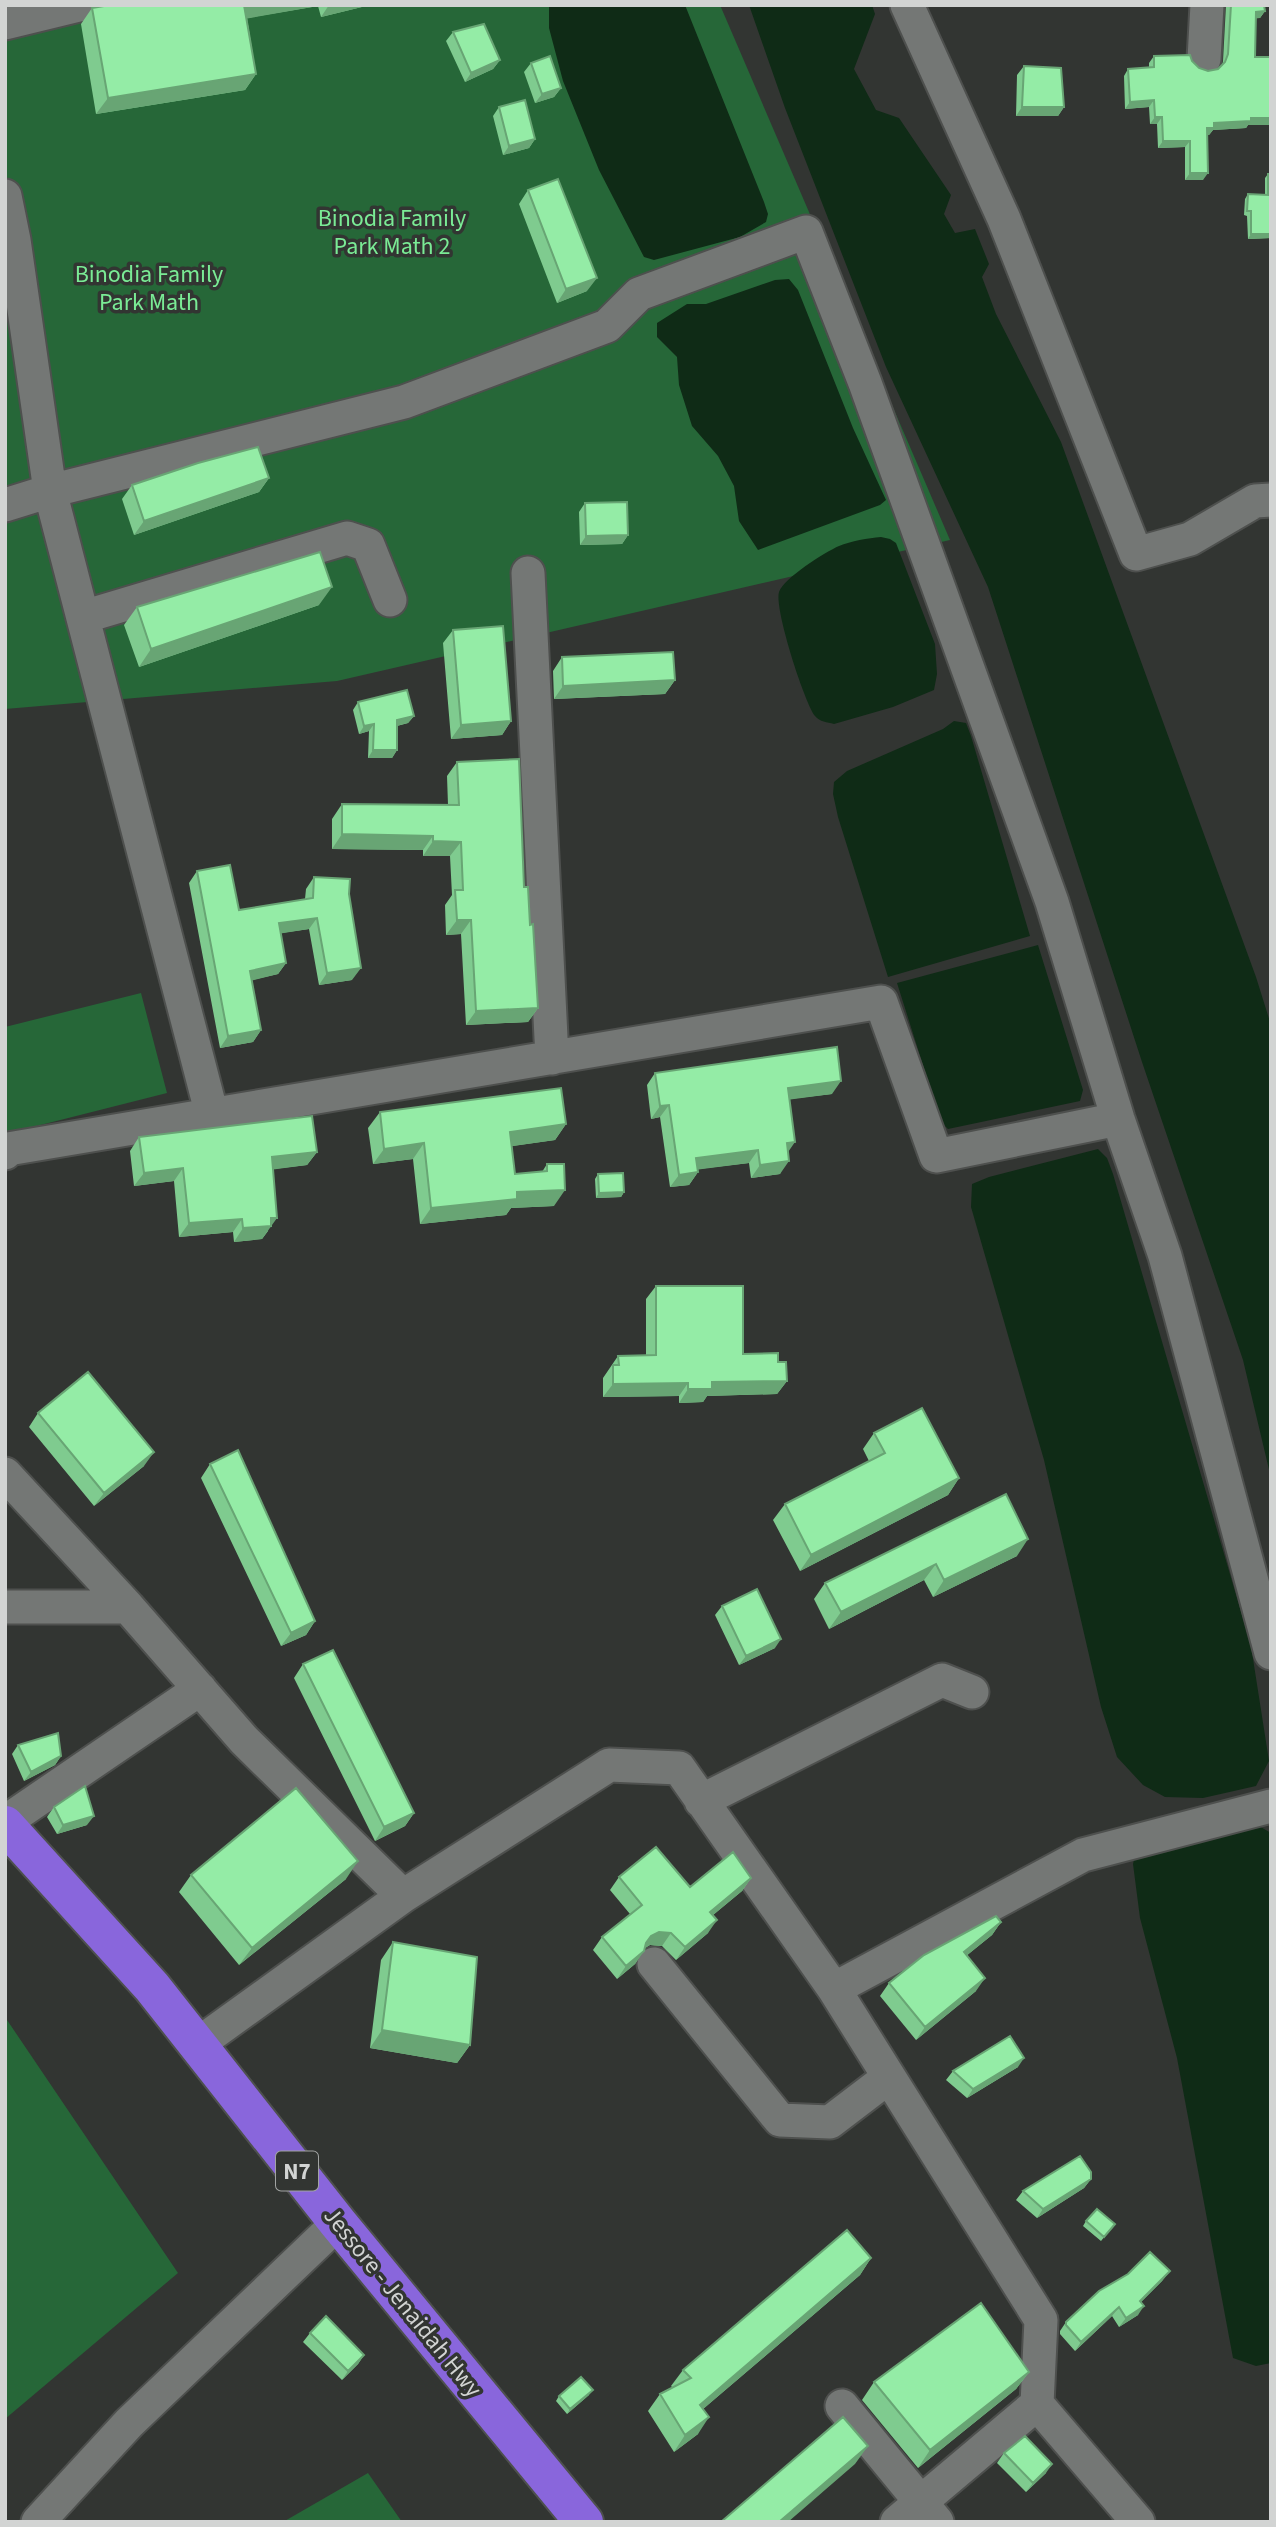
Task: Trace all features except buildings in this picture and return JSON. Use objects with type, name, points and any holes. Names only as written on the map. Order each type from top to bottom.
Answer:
[{"type":"highway","name":"Jessore - Jenaidah Hwy","points":[[5,1824],[152,1987],[338,2223],[584,2522]]},
{"type":"street","points":[[5,23],[79,5]]},
{"type":"street","points":[[908,5],[1004,219],[1136,554],[1190,539],[1255,501],[1271,500]]},
{"type":"street","points":[[1204,59],[1208,5]]},
{"type":"street","points":[[5,197],[14,240],[50,491],[212,1115]]},
{"type":"street","points":[[5,505],[50,491],[404,402],[607,326],[639,294],[806,232],[865,383],[1052,902],[1118,1119],[1165,1256],[1271,1653]]},
{"type":"street","points":[[83,617],[347,538],[368,545],[390,600]]},
{"type":"street","points":[[528,573],[552,1058]]},
{"type":"street","points":[[5,1153],[8,1149],[881,1002],[936,1156],[1118,1119]]},
{"type":"street","points":[[5,1474],[128,1606],[244,1740],[403,1896]]},
{"type":"street","points":[[5,1607],[128,1606]]},
{"type":"street","points":[[701,1801],[942,1680],[972,1692]]},
{"type":"street","points":[[5,1824],[200,1689]]},
{"type":"street","points":[[198,2044],[403,1896],[609,1765],[679,1768],[834,1989],[1041,2320],[1037,2404],[1138,2522]]},
{"type":"street","points":[[834,1989],[1083,1855],[1271,1807]]},
{"type":"street","points":[[654,1964],[780,2120],[830,2122],[890,2077]]},
{"type":"street","points":[[38,2522],[129,2423],[338,2223]]},
{"type":"street","points":[[842,2406],[918,2515],[1037,2404]]},
{"type":"green space","points":[[5,5],[720,5],[950,540],[337,681],[5,709]]},
{"type":"green space","points":[[141,993],[167,1093],[5,1134],[5,1027]]},
{"type":"green space","points":[[5,2017],[178,2273],[5,2419]]},
{"type":"green space","points":[[368,2473],[402,2522],[283,2522]]},
{"type":"shaded area","points":[[549,5],[685,5],[764,202],[768,214],[766,222],[740,237],[654,260],[644,257],[599,170],[563,81],[549,28]]},
{"type":"shaded area","points":[[749,5],[872,5],[875,14],[854,69],[876,110],[899,118],[951,195],[944,214],[955,233],[975,229],[989,264],[982,277],[996,314],[1061,442],[1256,977],[1271,1025],[1271,1478],[1243,1360],[1142,1062],[988,587],[886,367],[785,108]]},
{"type":"shaded area","points":[[789,279],[798,290],[853,428],[886,500],[880,505],[758,550],[739,521],[734,486],[718,456],[692,426],[679,385],[677,357],[657,337],[657,323],[687,304],[706,304],[775,280]]},
{"type":"shaded area","points":[[881,537],[896,543],[935,644],[937,674],[934,690],[893,707],[834,724],[824,722],[815,716],[797,674],[781,616],[779,592],[796,573],[833,549],[854,541]]},
{"type":"shaded area","points":[[954,721],[966,723],[971,736],[1030,936],[888,977],[838,817],[833,794],[834,782],[847,771],[943,729]]},
{"type":"shaded area","points":[[1038,945],[1083,1090],[1080,1101],[948,1129],[941,1122],[897,983]]},
{"type":"shaded area","points":[[1098,1149],[1107,1158],[1113,1174],[1251,1646],[1269,1761],[1256,1786],[1203,1798],[1165,1797],[1143,1785],[1117,1757],[1101,1707],[1044,1460],[971,1207],[972,1184],[989,1177]]},
{"type":"shaded area","points":[[1259,1826],[1271,1833],[1271,2363],[1256,2366],[1233,2358],[1177,2058],[1140,1918],[1133,1864],[1134,1860]]},
{"type":"park label","name":"Binodia Family Park Math 2","points":[[392,232]]},
{"type":"park label","name":"Binodia Family Park Math","points":[[149,288]]}]
